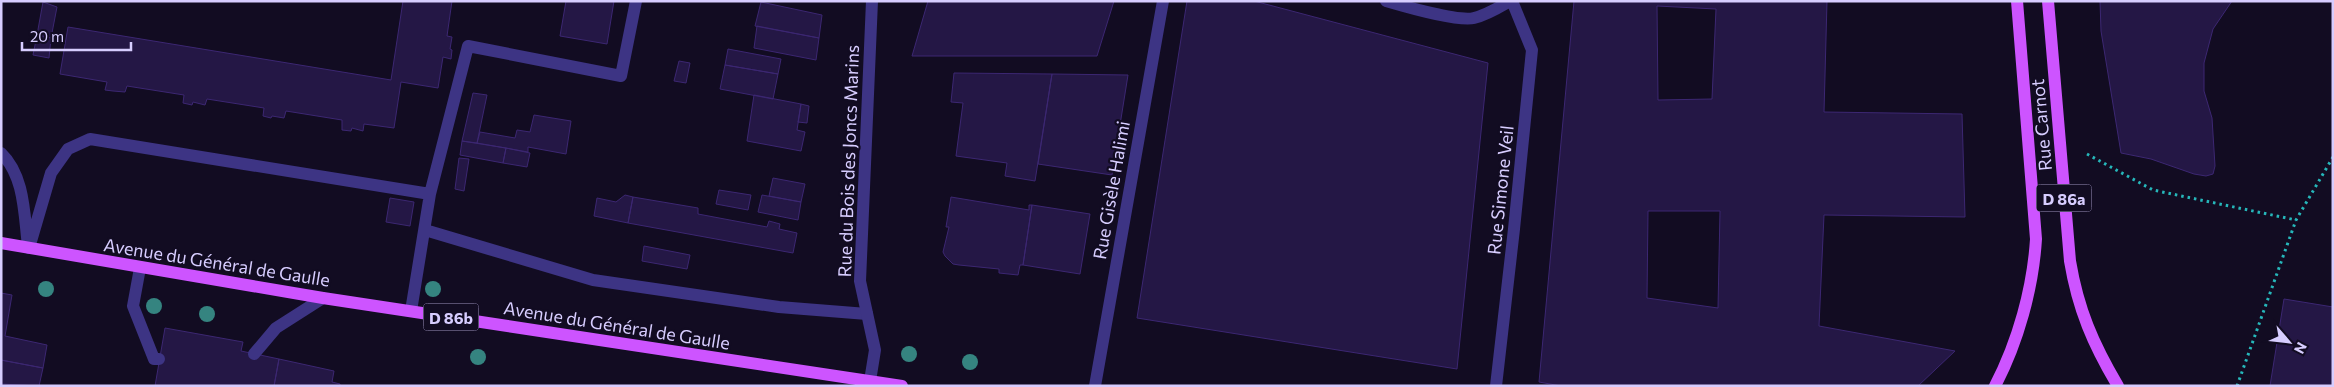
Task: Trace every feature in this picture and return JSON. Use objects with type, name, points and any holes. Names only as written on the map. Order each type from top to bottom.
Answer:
[{"type":"main road","name":"Rue Carnot","points":[[1995,386],[2013,344],[2031,276],[2035,246],[2017,1]]},
{"type":"main road","name":"Rue Carnot","points":[[2048,1],[2059,139],[2074,287],[2084,319],[2097,350],[2118,386]]},
{"type":"main road","name":"Avenue du Général de Gaulle","points":[[1,243],[324,298],[902,386]]},
{"type":"street","points":[[411,311],[430,194],[468,46],[621,76],[636,1]]},
{"type":"street","name":"Rue du Bois des Joncs Marins","points":[[870,381],[875,350],[860,281],[872,1]]},
{"type":"street","name":"Rue Gisèle Halimi","points":[[1095,386],[1163,1]]},
{"type":"street","points":[[1386,1],[1419,10],[1472,19],[1494,11],[1511,1]]},
{"type":"street","name":"Rue Simone Veil","points":[[1496,386],[1532,50],[1511,1]]},
{"type":"street","points":[[28,248],[51,174],[68,149],[90,140],[430,194]]},
{"type":"street","points":[[1,153],[8,160],[21,191],[28,248]]},
{"type":"street","points":[[425,230],[593,280],[779,307],[867,314]]},
{"type":"street","points":[[140,268],[133,306],[154,359],[159,360]]},
{"type":"street","points":[[254,354],[276,328],[324,298]]},
{"type":"path","points":[[2059,139],[2153,190],[2296,220]]},
{"type":"path","points":[[2237,386],[2296,220],[2333,156]]},
{"type":"building","points":[[403,1],[452,1],[447,36],[452,37],[450,49],[452,50],[451,59],[443,57],[438,88],[401,82],[394,128],[364,124],[363,131],[352,128],[351,131],[342,130],[342,120],[286,111],[284,118],[272,116],[271,118],[263,116],[264,108],[207,99],[205,105],[193,102],[192,105],[183,103],[184,95],[127,86],[125,92],[105,90],[107,82],[60,74],[68,27],[391,80]]},
{"type":"building","points":[[566,1],[614,1],[607,44],[560,36]]},
{"type":"building","points":[[928,1],[1114,1],[1097,56],[912,56]]},
{"type":"building","points":[[1187,1],[1254,1],[1488,63],[1457,369],[1137,318]]},
{"type":"building","points":[[1574,1],[1827,1],[1824,112],[1962,114],[1965,217],[1824,215],[1819,326],[1955,351],[1918,386],[1561,386],[1539,382]],"holes":[[[1657,6],[1716,9],[1712,99],[1658,100]],[[1648,211],[1720,211],[1718,308],[1647,298]]]},
{"type":"building","points":[[2100,1],[2232,1],[2213,29],[2204,63],[2204,91],[2212,118],[2215,166],[2213,174],[2206,176],[2194,174],[2151,159],[2121,153],[2101,31]]},
{"type":"building","points":[[43,2],[57,7],[51,38],[37,35]]},
{"type":"building","points":[[761,2],[822,15],[819,38],[755,26]]},
{"type":"building","points":[[757,26],[819,38],[816,60],[754,48]]},
{"type":"building","points":[[37,35],[51,38],[49,58],[33,55]]},
{"type":"building","points":[[728,49],[781,59],[778,74],[725,65]]},
{"type":"building","points":[[679,61],[690,63],[686,83],[674,81]]},
{"type":"building","points":[[725,65],[778,74],[773,99],[720,89]]},
{"type":"building","points":[[954,73],[1052,74],[1035,181],[1005,176],[1007,163],[956,156],[963,103],[951,102]]},
{"type":"building","points":[[1052,74],[1128,75],[1112,175],[1038,164]]},
{"type":"building","points":[[473,93],[487,95],[477,143],[462,141]]},
{"type":"building","points":[[754,95],[801,104],[797,130],[805,132],[801,151],[747,141]]},
{"type":"building","points":[[801,104],[809,106],[807,123],[798,122]]},
{"type":"building","points":[[534,115],[571,121],[566,154],[528,147],[528,152],[477,143],[480,132],[515,138],[517,130],[530,132]]},
{"type":"building","points":[[462,141],[506,148],[503,163],[460,155]]},
{"type":"building","points":[[506,148],[530,153],[527,167],[503,163]]},
{"type":"building","points":[[459,158],[469,159],[464,191],[455,189]]},
{"type":"building","points":[[773,178],[805,184],[801,202],[769,196]]},
{"type":"building","points":[[719,190],[751,195],[748,210],[716,204]]},
{"type":"building","points":[[625,195],[633,197],[628,223],[594,216],[597,198],[616,202]]},
{"type":"building","points":[[762,195],[801,202],[798,220],[758,212]]},
{"type":"building","points":[[633,197],[698,208],[698,214],[767,227],[769,221],[780,224],[779,229],[797,233],[793,253],[628,223]]},
{"type":"building","points":[[951,197],[1029,210],[1029,205],[1032,205],[1023,265],[1020,265],[1018,275],[999,273],[999,269],[953,264],[945,256],[943,252],[949,227],[946,227]]},
{"type":"building","points":[[390,198],[414,202],[410,226],[386,222]]},
{"type":"building","points":[[1032,205],[1090,214],[1080,274],[1023,265]]},
{"type":"building","points":[[644,246],[690,255],[687,269],[642,261]]},
{"type":"building","points":[[1,293],[12,295],[5,336],[47,345],[43,368],[1,360]]},
{"type":"building","points":[[2284,299],[2333,307],[2333,386],[2270,386]]},
{"type":"building","points":[[165,328],[243,342],[241,351],[279,359],[274,386],[155,386]]},
{"type":"building","points":[[279,359],[334,371],[332,382],[340,384],[340,386],[274,386]]},
{"type":"building","points":[[1,360],[43,368],[39,386],[1,384]]}]
